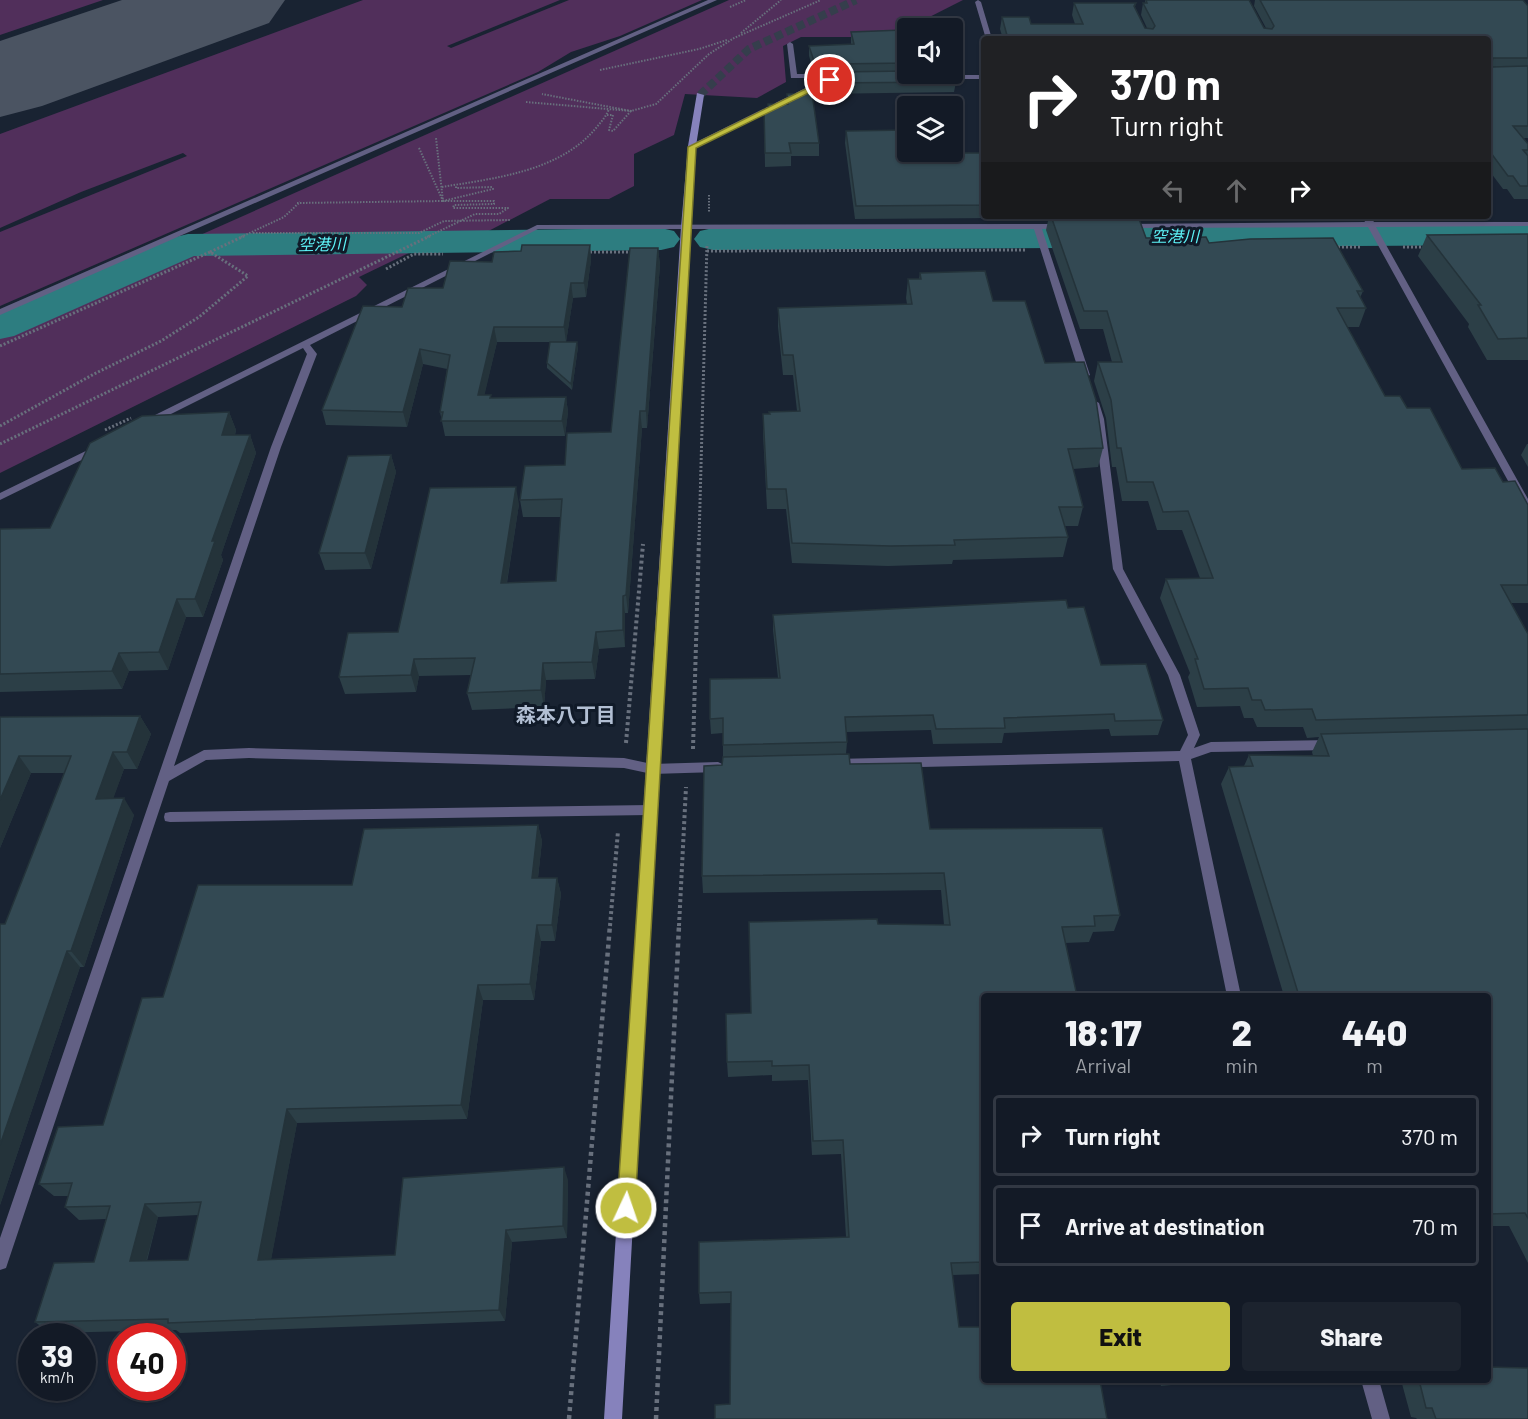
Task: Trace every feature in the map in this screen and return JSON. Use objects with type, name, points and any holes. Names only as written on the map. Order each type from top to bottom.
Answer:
[{"type":"street","points":[[0,312],[714,0]]},
{"type":"street","points":[[983,1],[989,36]]},
{"type":"street","points":[[790,45],[794,76],[823,76],[830,80]]},
{"type":"street","points":[[963,77],[981,77]]},
{"type":"street","points":[[692,147],[830,80],[846,78]]},
{"type":"street","points":[[613,1419],[685,227],[692,147],[700,95]]},
{"type":"street","points":[[1019,219],[1020,226]]},
{"type":"street","points":[[1370,223],[1528,508]]},
{"type":"street","points":[[1120,226],[1528,224]]},
{"type":"street","points":[[136,428],[537,227],[1020,226],[1037,229],[1072,226]]},
{"type":"street","points":[[1037,229],[1099,419],[1118,569],[1174,675],[1194,735],[1184,756],[1233,993]]},
{"type":"street","points":[[0,1262],[276,447],[312,354],[304,344]]},
{"type":"street","points":[[0,497],[105,444]]},
{"type":"street","points":[[825,764],[1184,756],[1211,747],[1340,744]]},
{"type":"street","points":[[165,777],[204,755],[249,753],[624,763],[652,769],[729,766]]},
{"type":"street","points":[[170,817],[650,810]]},
{"type":"street","points":[[1371,1383],[1381,1419]]},
{"type":"path","points":[[516,101],[631,111],[656,104],[709,54],[734,38],[781,0]]},
{"type":"path","points":[[594,72],[699,49],[734,38],[821,0]]},
{"type":"path","points":[[535,93],[631,111]]},
{"type":"path","points":[[442,187],[517,173],[543,165],[583,141],[609,109]]},
{"type":"path","points":[[607,114],[613,115],[609,130],[613,131],[631,111]]},
{"type":"path","points":[[436,137],[443,201]]},
{"type":"path","points":[[417,145],[443,201]]},
{"type":"path","points":[[443,201],[493,189],[492,187],[456,188],[456,185]]},
{"type":"path","points":[[0,444],[475,214],[499,214],[508,208],[453,208],[454,205],[494,204],[494,201],[297,204]]},
{"type":"path","points":[[249,233],[419,233],[444,221],[514,220]]},
{"type":"path","points":[[656,1419],[687,774],[693,767],[708,236]]},
{"type":"path","points":[[0,346],[241,237]]},
{"type":"path","points":[[1324,247],[1427,247]]},
{"type":"path","points":[[707,251],[1044,249]]},
{"type":"path","points":[[0,426],[94,374],[162,341],[199,317],[248,276],[210,252]]},
{"type":"shaded area","points":[[0,0],[103,0],[0,35]]},
{"type":"shaded area","points":[[363,0],[560,0],[447,46],[451,48],[569,0],[702,0],[620,36],[571,52],[538,72],[0,306],[0,232],[187,156],[183,153],[81,192],[0,228],[0,134]]},
{"type":"shaded area","points":[[729,0],[963,0],[927,18],[897,18],[897,33],[890,37],[801,37],[783,46],[786,82],[757,98],[685,94],[674,135],[634,154],[634,186],[609,199],[550,199],[454,249],[415,250],[359,277],[367,285],[356,296],[0,473],[0,324]]},
{"type":"building","points":[[1146,0],[1249,0],[1264,28],[1272,29],[1274,26],[1260,0],[1523,0],[1528,6],[1528,58],[1493,58],[1491,65],[1491,36],[1007,36],[1002,17],[1029,17],[1031,24],[1083,24],[1074,3],[1136,3],[1134,6],[1145,28],[1153,29],[1155,26],[1143,3],[1147,3]]},
{"type":"building","points":[[897,30],[897,63],[833,64],[814,61],[809,46],[854,44],[851,32]]},
{"type":"building","points":[[1491,65],[1493,67],[1528,66],[1528,126],[1513,126],[1528,144],[1528,150],[1523,150],[1528,156],[1528,186],[1520,186],[1513,176],[1508,176],[1491,153]]},
{"type":"building","points":[[897,71],[897,82],[821,83],[819,80],[836,72]]},
{"type":"building","points":[[812,93],[819,143],[789,143],[791,153],[765,153],[764,109],[768,109],[768,104],[788,104],[787,94]]},
{"type":"building","points":[[897,130],[897,162],[963,162],[963,153],[981,153],[981,205],[856,206],[846,131]]},
{"type":"building","points":[[1052,219],[1139,219],[1146,238],[1206,237],[1209,243],[1250,239],[1333,238],[1363,291],[1357,291],[1366,308],[1337,308],[1385,396],[1400,396],[1407,408],[1430,408],[1462,469],[1495,468],[1503,482],[1515,481],[1528,505],[1528,585],[1501,585],[1528,634],[1528,715],[1316,720],[1312,709],[1265,710],[1261,700],[1252,700],[1248,688],[1204,689],[1195,659],[1198,659],[1166,579],[1213,578],[1188,511],[1163,512],[1153,482],[1127,482],[1121,448],[1117,448],[1111,400],[1098,362],[1122,362],[1107,311],[1084,311]]},
{"type":"building","points":[[1528,234],[1528,338],[1498,339],[1478,305],[1481,305],[1427,235]]},
{"type":"building","points":[[522,245],[590,245],[584,283],[571,283],[564,327],[494,327],[478,395],[491,395],[490,398],[566,397],[562,421],[441,421],[443,412],[440,412],[450,355],[420,349],[403,412],[322,410],[363,306],[402,307],[408,288],[443,288],[450,261],[492,262],[494,252],[521,251]]},
{"type":"building","points":[[630,248],[658,248],[646,411],[640,411],[626,595],[623,596],[623,630],[596,632],[592,662],[543,663],[541,690],[467,693],[475,658],[414,659],[411,675],[339,677],[348,633],[398,632],[430,488],[516,487],[501,583],[556,581],[562,499],[520,500],[525,466],[565,465],[567,433],[611,432]]},
{"type":"building","points":[[985,271],[993,301],[1025,301],[1045,363],[1084,362],[1096,400],[1103,448],[1068,449],[1083,507],[1059,507],[1068,537],[954,540],[955,545],[792,543],[786,489],[767,489],[763,414],[800,411],[793,355],[783,355],[778,308],[912,304],[908,279],[921,279],[920,273]]},
{"type":"building","points":[[550,342],[577,342],[571,384],[547,363]]},
{"type":"building","points":[[229,412],[222,435],[250,435],[212,541],[215,541],[195,599],[177,599],[159,652],[119,653],[112,671],[0,674],[0,529],[50,528],[90,443],[142,416]]},
{"type":"building","points":[[391,455],[365,553],[319,553],[348,456]]},
{"type":"building","points":[[1066,600],[1068,608],[1084,607],[1101,665],[1146,664],[1163,720],[1115,721],[1114,714],[1004,718],[1005,728],[936,729],[933,715],[845,717],[847,742],[723,745],[723,718],[710,719],[710,679],[780,678],[773,615]]},
{"type":"building","points":[[140,716],[127,752],[113,752],[96,799],[124,798],[71,951],[67,951],[0,1145],[0,924],[5,924],[71,756],[19,756],[0,800],[0,717]]},
{"type":"building","points":[[1528,729],[1528,1218],[1525,1213],[1491,1214],[1491,993],[1298,993],[1229,767],[1253,766],[1249,755],[1329,756],[1321,734]]},
{"type":"building","points":[[849,754],[850,764],[921,763],[930,829],[1102,828],[1120,915],[1094,916],[1095,926],[1062,927],[1076,993],[981,993],[981,1262],[951,1263],[959,1327],[981,1327],[981,1383],[1101,1383],[1107,1419],[715,1419],[715,1405],[730,1404],[731,1292],[699,1293],[699,1242],[849,1237],[843,1140],[813,1141],[809,1065],[772,1066],[772,1061],[727,1062],[726,1014],[751,1013],[749,922],[877,919],[878,924],[950,925],[944,873],[702,876],[704,766],[722,765],[723,757]]},
{"type":"building","points":[[538,825],[532,878],[557,878],[552,925],[537,925],[530,984],[478,985],[461,1105],[287,1109],[258,1260],[395,1255],[403,1178],[564,1167],[563,1226],[506,1230],[499,1310],[168,1323],[168,1319],[35,1322],[54,1263],[94,1262],[110,1206],[65,1207],[72,1183],[39,1184],[58,1127],[103,1125],[142,998],[163,997],[198,885],[352,885],[364,829]],"holes":[[[201,1202],[188,1260],[130,1261],[145,1204]]]},
{"type":"building","points":[[1491,1367],[1528,1368],[1528,1419],[1436,1419],[1432,1408],[1426,1408],[1420,1383],[1491,1383]]},
{"type":"waterway","name":"空港川","points":[[713,239],[1528,234]]},
{"type":"waterway","name":"空港川","points":[[0,327],[188,245],[661,239]]},
{"type":"taxiway","points":[[0,77],[88,50]]},
{"type":"runway","points":[[0,81],[230,0]]},
{"type":"tunnel","points":[[700,95],[749,49],[856,0]]},
{"type":"district","name":"森本八丁目","points":[[566,715]]},
{"type":"route","points":[[626,1208],[685,227],[692,147],[830,80]]}]
